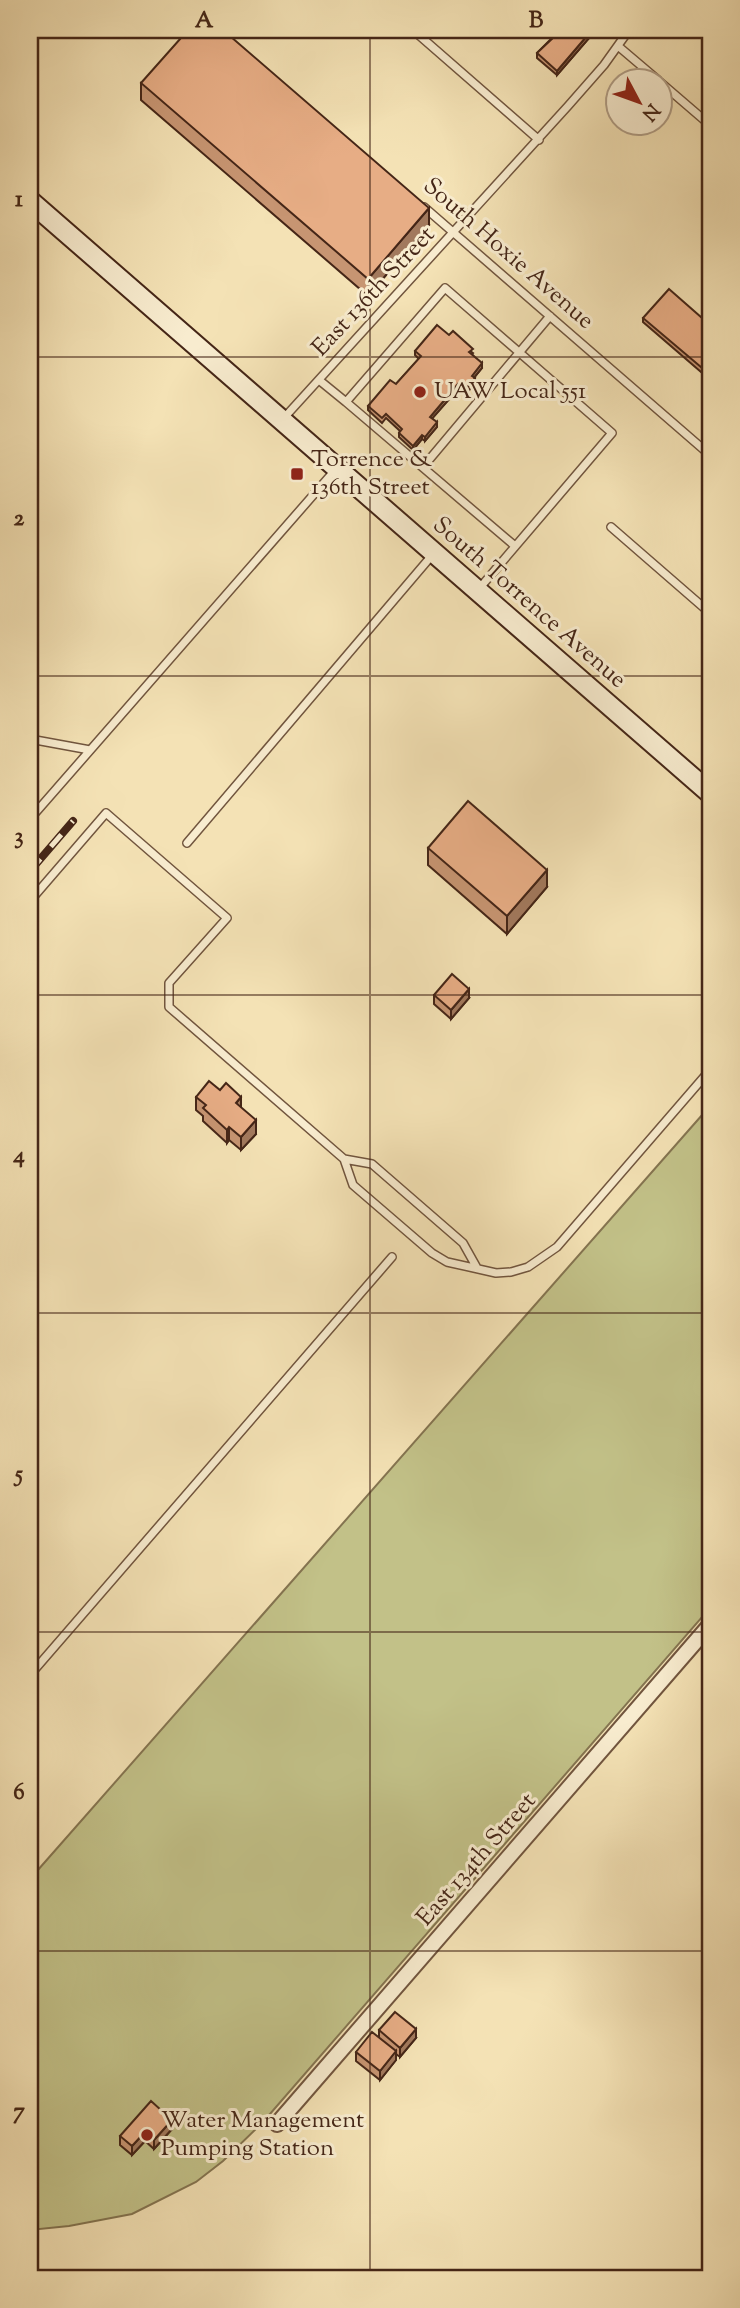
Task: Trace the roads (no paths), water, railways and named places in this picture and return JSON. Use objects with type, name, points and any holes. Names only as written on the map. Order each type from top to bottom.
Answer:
[{"type":"main road","name":"South Torrence Avenue","points":[[30,201],[710,793]]},
{"type":"street","name":"East 134th Street","points":[[277,2124],[710,1625]]},
{"type":"lane","points":[[413,30],[539,139]]},
{"type":"lane","name":"East 136th Street","points":[[282,420],[539,139],[604,65],[629,30]]},
{"type":"lane","points":[[618,46],[641,66]]},
{"type":"lane","points":[[674,94],[710,125]]},
{"type":"lane","name":"South Hoxie Avenue","points":[[413,198],[710,455]]},
{"type":"lane","points":[[346,402],[445,288],[612,433],[478,590]]},
{"type":"lane","points":[[423,467],[550,316]]},
{"type":"lane","points":[[319,380],[515,546]]},
{"type":"lane","points":[[30,819],[337,468]]},
{"type":"lane","points":[[611,527],[710,613]]},
{"type":"lane","points":[[187,843],[434,553]]},
{"type":"lane","points":[[30,739],[90,750]]},
{"type":"lane","points":[[30,901],[106,813],[227,918],[169,984],[169,1007],[344,1159],[353,1185],[432,1253],[447,1262],[496,1273],[511,1272],[528,1267],[557,1247],[710,1070]]},
{"type":"lane","points":[[344,1159],[372,1164],[463,1243],[477,1268]]},
{"type":"lane","points":[[30,1675],[392,1257]]},
{"type":"railway","points":[[30,871],[73,821]]},
{"type":"place","name":"UAW Local 551","points":[[420,392]]},
{"type":"place","name":"Torrence & 136th Street","points":[[297,474]]},
{"type":"place","name":"Water Management Pumping Station","points":[[147,2135]]}]
